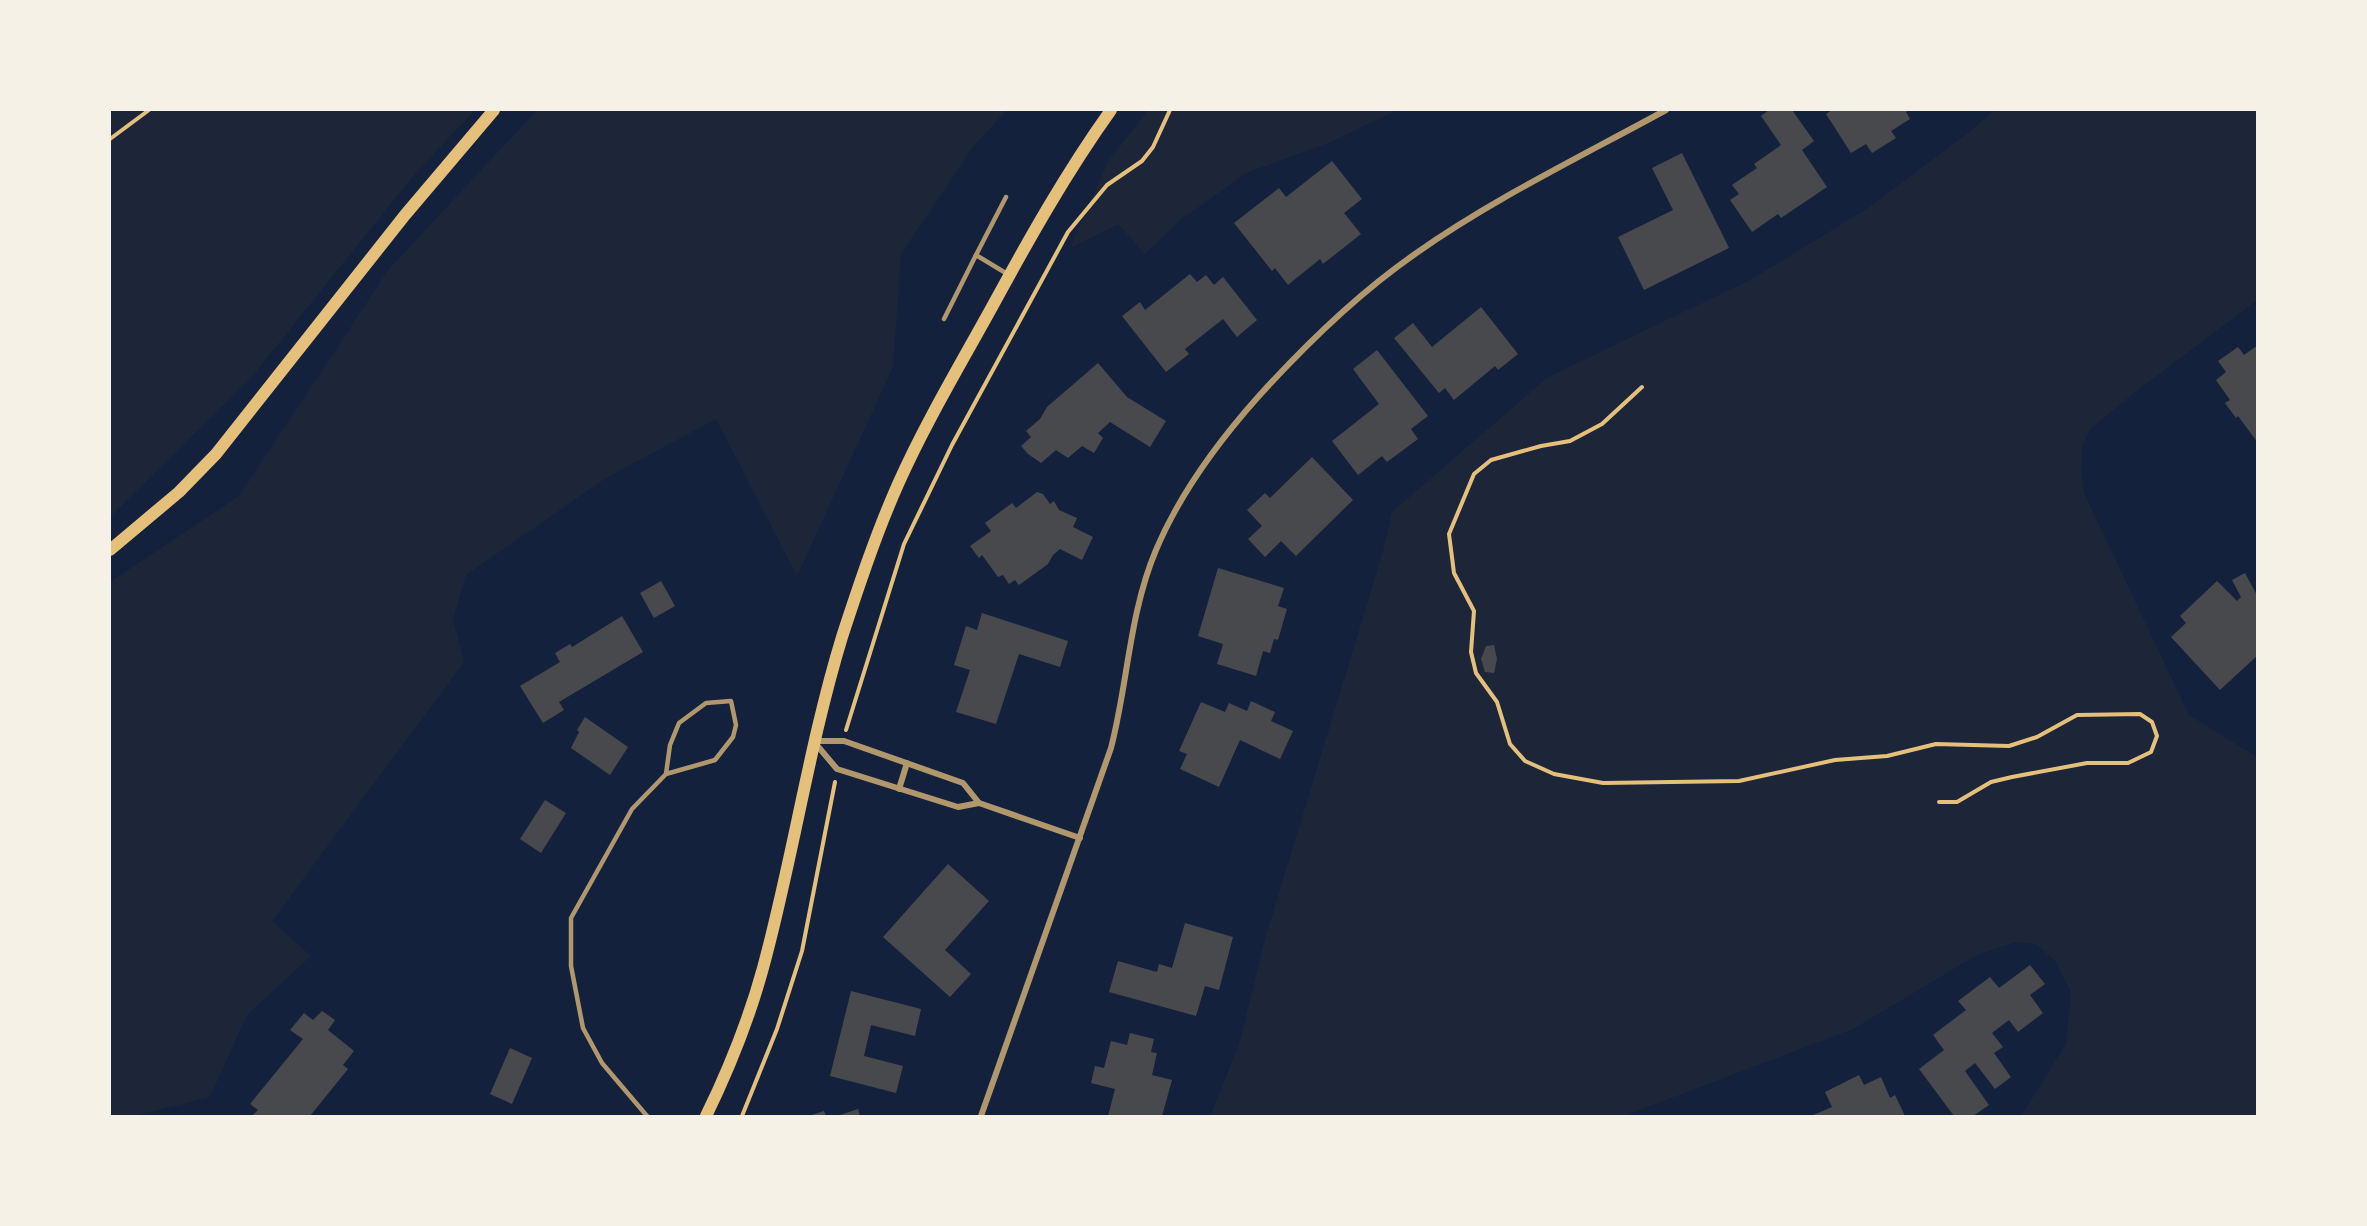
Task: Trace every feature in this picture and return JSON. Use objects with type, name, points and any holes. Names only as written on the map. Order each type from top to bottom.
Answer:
[{"type":"main road","points":[[110,550],[179,492],[216,454],[405,215],[495,110]]},
{"type":"main road","points":[[706,1116],[744,1029],[763,970],[780,902],[814,741],[842,637],[898,483],[926,426],[1062,182],[1111,110]]},
{"type":"street","points":[[981,1116],[993,1076],[1080,838],[1120,713],[1132,632],[1141,593],[1155,551],[1173,513],[1197,472],[1220,441],[1279,374],[1321,330],[1367,290],[1414,254],[1486,209],[1665,110]]},
{"type":"street","points":[[814,741],[844,741],[963,783],[979,803]]},
{"type":"street","points":[[814,741],[837,769],[958,807],[979,803],[1080,838]]},
{"type":"street","points":[[899,789],[907,763]]},
{"type":"lane","points":[[944,319],[1006,197]]},
{"type":"lane","points":[[976,255],[1009,275]]},
{"type":"lane","points":[[647,1116],[602,1063],[583,1028],[571,966],[571,918],[632,809],[666,774],[715,760],[733,737],[736,725],[731,701],[705,703],[679,723],[670,745],[666,774]]},
{"type":"path","points":[[110,139],[149,110]]},
{"type":"path","points":[[844,741],[904,544],[952,445],[1068,232],[1107,185],[1142,161],[1153,147],[1170,110]]},
{"type":"path","points":[[1641,387],[1602,424],[1570,441],[1541,446],[1491,460],[1474,474],[1449,534],[1454,573],[1474,611],[1471,652],[1476,673],[1497,702],[1510,744],[1525,761],[1554,774],[1603,783],[1626,783],[1739,781],[1835,760],[1887,756],[1936,744],[2009,746],[2037,737],[2077,715],[2140,714],[2152,722],[2157,736],[2151,752],[2128,763],[2087,763],[2012,777],[1990,782],[1957,802],[1939,802]]},
{"type":"path","points":[[742,1116],[777,1029],[802,951],[837,769]]},
{"type":"shaded area","points":[[110,110],[475,110],[413,176],[250,379],[110,517]]},
{"type":"shaded area","points":[[537,110],[1007,110],[973,147],[901,254],[893,367],[797,576],[716,419],[606,478],[466,575],[453,619],[464,662],[272,921],[311,956],[247,1015],[210,1097],[134,1116],[110,1116],[110,582],[239,496],[389,269]]},
{"type":"shaded area","points":[[1148,110],[1398,110],[1328,143],[1246,173],[1178,222],[1145,254],[1118,224],[1070,248],[1108,162]]},
{"type":"shaded area","points":[[1995,110],[2257,110],[2257,300],[2090,429],[2082,448],[2081,473],[2085,495],[2189,715],[2257,757],[2257,1116],[2021,1116],[2066,1044],[2071,992],[2055,961],[2036,944],[2016,942],[1977,955],[1853,1029],[1624,1116],[1210,1116],[1239,1044],[1265,939],[1382,555],[1392,512],[1548,377],[1752,279],[1871,206]]},
{"type":"building","points":[[1769,110],[1792,110],[1814,141],[1802,150],[1827,187],[1781,218],[1778,214],[1752,232],[1730,200],[1739,194],[1732,185],[1757,168],[1754,164],[1781,145],[1761,116]]},
{"type":"building","points":[[1832,110],[1909,110],[1906,112],[1910,119],[1891,131],[1896,138],[1872,153],[1866,144],[1851,153],[1826,114]]},
{"type":"building","points":[[1682,153],[1729,248],[1644,290],[1618,237],[1673,210],[1652,168]]},
{"type":"building","points":[[1332,161],[1362,199],[1344,213],[1361,234],[1323,264],[1320,259],[1288,285],[1275,268],[1272,271],[1234,223],[1279,188],[1286,197]]},
{"type":"building","points":[[1190,274],[1197,282],[1206,275],[1214,285],[1223,277],[1257,320],[1237,337],[1223,319],[1185,349],[1189,354],[1166,372],[1122,316],[1140,302],[1145,310]]},
{"type":"building","points":[[1481,307],[1518,354],[1498,370],[1495,366],[1454,400],[1445,388],[1439,393],[1394,338],[1413,323],[1432,347]]},
{"type":"building","points":[[2258,345],[2258,443],[2225,403],[2230,400],[2216,380],[2226,372],[2218,361],[2238,347],[2244,355]]},
{"type":"building","points":[[1377,350],[1428,416],[1411,429],[1418,439],[1387,462],[1382,456],[1358,475],[1332,441],[1379,404],[1353,369]]},
{"type":"building","points":[[1098,363],[1127,397],[1166,421],[1150,447],[1110,422],[1098,433],[1103,438],[1094,453],[1082,446],[1068,458],[1056,450],[1041,463],[1021,446],[1031,437],[1026,431],[1040,419],[1047,407]]},
{"type":"building","points":[[1312,457],[1353,500],[1296,556],[1281,541],[1265,557],[1248,539],[1262,526],[1247,510],[1265,493],[1270,498]]},
{"type":"building","points":[[1037,492],[1043,494],[1050,504],[1054,501],[1059,510],[1077,518],[1073,527],[1093,537],[1082,560],[1060,549],[1048,564],[1019,585],[1015,580],[1009,584],[1003,575],[998,577],[982,555],[979,558],[970,546],[991,531],[985,523],[1012,503],[1016,508]]},
{"type":"building","points":[[1218,568],[1284,588],[1278,606],[1287,609],[1278,640],[1274,639],[1270,653],[1263,651],[1256,676],[1217,664],[1223,644],[1198,636]]},
{"type":"building","points":[[2245,573],[2258,597],[2258,655],[2220,690],[2171,637],[2186,623],[2180,616],[2217,581],[2237,601],[2241,597],[2232,580]]},
{"type":"building","points":[[661,581],[675,606],[654,618],[640,593]]},
{"type":"building","points":[[982,613],[1068,641],[1060,667],[1019,654],[996,724],[956,712],[970,670],[954,665],[966,626],[977,630]]},
{"type":"building","points":[[622,616],[643,652],[559,702],[564,710],[543,723],[520,686],[560,662],[555,653],[570,644],[572,647]]},
{"type":"building","points":[[1494,645],[1497,659],[1494,673],[1485,672],[1481,659],[1486,646]]},
{"type":"building","points":[[1251,701],[1275,712],[1271,721],[1293,731],[1280,759],[1240,740],[1219,787],[1180,769],[1187,754],[1179,751],[1201,702],[1225,712],[1229,703],[1247,711]]},
{"type":"building","points":[[585,717],[628,747],[610,775],[571,748],[579,732],[577,730]]},
{"type":"building","points":[[545,800],[566,813],[541,853],[520,839]]},
{"type":"building","points":[[948,864],[989,901],[945,950],[971,974],[950,997],[883,937]]},
{"type":"building","points":[[1185,923],[1233,937],[1219,990],[1205,986],[1196,1016],[1109,992],[1118,961],[1157,972],[1159,964],[1172,968]]},
{"type":"building","points":[[2030,965],[2045,984],[2030,995],[2043,1013],[2018,1032],[2009,1020],[1992,1033],[2003,1047],[1994,1053],[2011,1077],[1995,1089],[1975,1063],[1965,1071],[1989,1105],[1973,1116],[1954,1116],[1919,1069],[1944,1050],[1933,1035],[1966,1010],[1958,1001],[1990,977],[1999,988]]},
{"type":"building","points":[[851,991],[921,1009],[915,1036],[871,1025],[864,1056],[903,1066],[896,1093],[830,1076]]},
{"type":"building","points":[[322,1011],[335,1020],[328,1030],[354,1051],[343,1065],[348,1069],[310,1116],[252,1116],[258,1110],[250,1104],[303,1039],[290,1030],[304,1013],[313,1020]]},
{"type":"building","points":[[1130,1033],[1154,1039],[1151,1052],[1157,1053],[1152,1075],[1172,1080],[1162,1116],[1108,1116],[1115,1089],[1091,1083],[1095,1066],[1104,1068],[1111,1041],[1127,1045]]},
{"type":"building","points":[[510,1048],[532,1058],[512,1104],[490,1094]]},
{"type":"building","points":[[1859,1075],[1864,1085],[1881,1077],[1890,1098],[1895,1095],[1905,1116],[1811,1116],[1832,1107],[1825,1092]]},
{"type":"building","points":[[858,1109],[860,1116],[837,1116]]},
{"type":"building","points":[[824,1111],[826,1116],[809,1116]]}]
